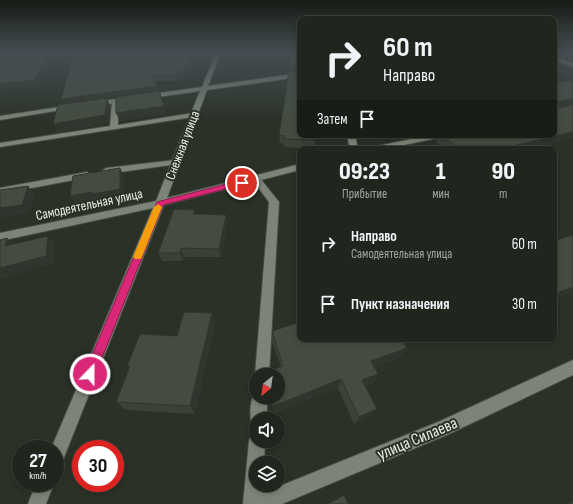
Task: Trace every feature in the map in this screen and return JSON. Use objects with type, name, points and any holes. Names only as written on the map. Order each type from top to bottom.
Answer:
[{"type":"street","name":"Снежная улица","points":[[63,440],[160,204],[209,77]]},
{"type":"street","points":[[84,106],[289,77]]},
{"type":"street","points":[[114,126],[115,101]]},
{"type":"street","points":[[0,118],[76,107]]},
{"type":"street","points":[[0,145],[114,126],[193,115]]},
{"type":"street","points":[[389,146],[427,138]]},
{"type":"street","points":[[0,191],[128,167],[175,162]]},
{"type":"street","name":"Самодеятельная улица","points":[[0,238],[160,204],[297,168]]},
{"type":"street","points":[[256,179],[274,202],[262,368]]},
{"type":"street","name":"улица Силаева","points":[[260,504],[443,428],[573,367]]},
{"type":"street","points":[[252,504],[256,448]]},
{"type":"street","points":[[37,504],[42,492]]},
{"type":"building","points":[[0,77],[37,77],[35,80],[0,84]]},
{"type":"building","points":[[67,77],[154,77],[157,86],[61,99]]},
{"type":"building","points":[[288,77],[297,77],[297,138],[315,138],[315,140],[284,139],[285,136],[279,135]]},
{"type":"building","points":[[573,80],[573,98],[558,102],[557,107],[557,83]]},
{"type":"building","points":[[159,91],[164,106],[116,113],[116,97]]},
{"type":"building","points":[[107,98],[105,115],[53,124],[58,105]]},
{"type":"building","points":[[573,105],[573,132],[557,136],[557,107],[559,108]]},
{"type":"building","points":[[445,138],[547,138],[513,146],[455,146]]},
{"type":"building","points":[[120,168],[120,189],[93,194],[92,192],[70,196],[73,176]]},
{"type":"building","points":[[28,186],[22,205],[0,208],[0,190]]},
{"type":"building","points":[[174,209],[195,210],[193,214],[226,215],[219,249],[181,248],[180,253],[158,253]]},
{"type":"building","points":[[573,235],[573,287],[557,293],[557,251],[559,251],[557,249],[557,240]]},
{"type":"building","points":[[48,236],[46,256],[0,268],[0,240],[7,238],[5,246]]},
{"type":"building","points":[[184,312],[212,313],[190,406],[116,402],[130,366],[127,366],[140,334],[177,336]]},
{"type":"building","points":[[297,323],[297,342],[403,342],[407,348],[371,361],[378,374],[362,380],[377,409],[359,417],[341,379],[285,402],[285,368],[278,368],[283,366],[272,331]]},
{"type":"building","points":[[344,495],[348,504],[328,504]]},
{"type":"slow traffic","points":[[138,257],[158,207]]},
{"type":"route","points":[[90,374],[160,204],[242,183]]}]
